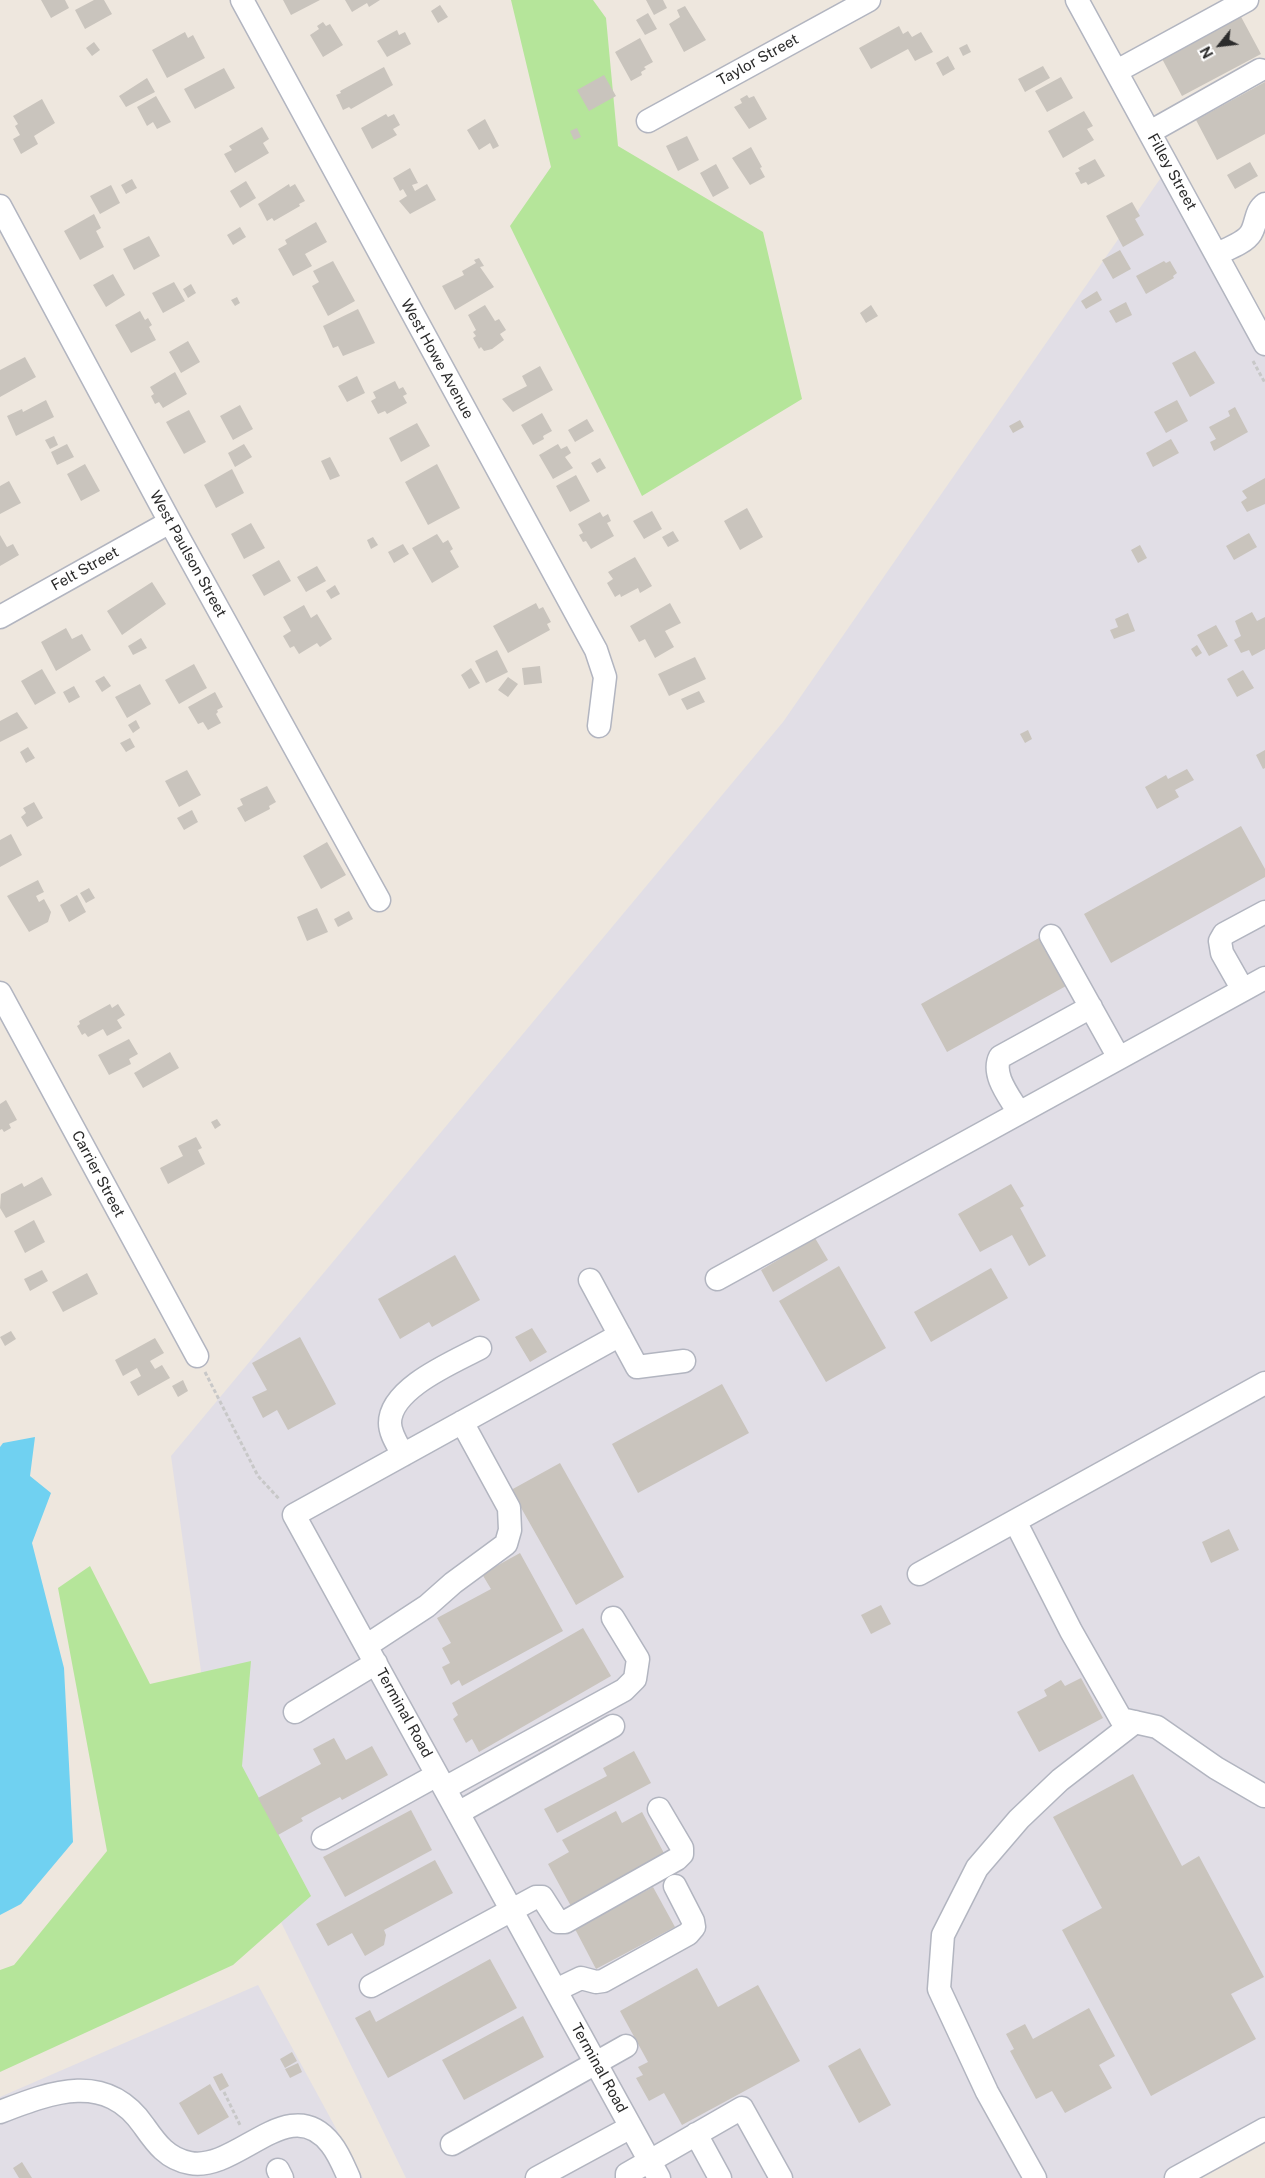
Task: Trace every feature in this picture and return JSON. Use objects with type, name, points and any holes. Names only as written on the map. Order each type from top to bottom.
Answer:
[{"type":"street","name":"West Howe Avenue","points":[[242,0],[596,650],[605,677],[599,726]]},
{"type":"street","name":"Taylor Street","points":[[648,121],[869,0]]},
{"type":"street","name":"Filley Street","points":[[1077,0],[1217,254],[1257,310],[1265,344]]},
{"type":"street","points":[[1117,72],[1247,0]]},
{"type":"street","points":[[1150,132],[1260,70]]},
{"type":"street","points":[[1217,254],[1246,238],[1251,232],[1256,215],[1265,204]]},
{"type":"street","name":"West Paulson Street","points":[[0,206],[170,522],[378,900]]},
{"type":"street","name":"Felt Street","points":[[0,617],[170,522]]},
{"type":"street","points":[[1243,990],[1222,953],[1220,941],[1224,934],[1265,912]]},
{"type":"street","points":[[1051,936],[1119,1058]]},
{"type":"street","points":[[717,1279],[1265,978]]},
{"type":"street","name":"Carrier Street","points":[[0,993],[197,1356]]},
{"type":"street","points":[[1019,1113],[998,1076],[997,1065],[1000,1058],[1091,1007]]},
{"type":"street","points":[[590,1280],[637,1366],[684,1361]]},
{"type":"street","points":[[294,1515],[620,1335]]},
{"type":"street","points":[[403,1455],[392,1434],[390,1421],[398,1402],[410,1387],[480,1348]]},
{"type":"street","points":[[919,1574],[1265,1383]]},
{"type":"street","points":[[295,1712],[371,1654],[453,1584],[506,1544],[510,1530],[509,1508],[462,1422]]},
{"type":"street","name":"Terminal Road","points":[[294,1515],[654,2169]]},
{"type":"street","points":[[1015,1521],[1071,1631],[1121,1719],[1158,1727],[1216,1768],[1264,1796]]},
{"type":"street","points":[[323,1838],[624,1690],[635,1679],[638,1659],[613,1618]]},
{"type":"street","points":[[1035,2178],[987,2092],[939,1989],[943,1935],[977,1868],[1019,1819],[1060,1780],[1135,1722]]},
{"type":"street","points":[[458,1813],[613,1726]]},
{"type":"street","points":[[371,1986],[536,1897],[542,1898],[558,1922],[565,1922],[677,1859],[682,1854],[682,1848],[659,1808]]},
{"type":"street","points":[[556,1990],[580,1978],[596,1982],[603,1981],[688,1934],[694,1927],[693,1921],[675,1886]]},
{"type":"street","points":[[452,2144],[626,2046]]},
{"type":"street","points":[[0,2112],[31,2100],[55,2095],[95,2091],[112,2095],[126,2104],[162,2150],[176,2159],[204,2164],[222,2159],[275,2130],[292,2125],[307,2127],[320,2133],[331,2145],[341,2175]]},
{"type":"street","points":[[627,2178],[627,2174],[654,2169],[696,2134],[742,2108],[781,2178]]},
{"type":"street","points":[[538,2178],[631,2127]]},
{"type":"street","points":[[1176,2178],[1265,2129]]},
{"type":"street","points":[[696,2134],[720,2178]]},
{"type":"path","points":[[197,1356],[258,1476],[294,1515]]},
{"type":"shaded area","points":[[1169,166],[1265,353],[1265,2129],[1175,2178],[406,2178],[218,1793],[171,1456],[783,722]]},
{"type":"shaded area","points":[[258,1985],[363,2178],[0,2178],[0,2097]]},
{"type":"green space","points":[[511,0],[593,0],[606,18],[618,146],[763,232],[802,399],[642,496],[510,226],[551,167]]},
{"type":"green space","points":[[90,1566],[150,1684],[251,1661],[242,1766],[311,1896],[233,1965],[0,2072],[0,1970],[14,1965],[107,1851],[58,1588]]},
{"type":"water","points":[[35,1437],[30,1476],[51,1493],[32,1543],[64,1668],[73,1842],[21,1904],[0,1915],[0,1447],[3,1443]]},
{"type":"building","points":[[41,0],[65,0],[69,8],[51,18]]},
{"type":"building","points":[[94,0],[104,0],[112,14],[85,29],[75,10]]},
{"type":"building","points":[[283,0],[320,0],[291,15]]},
{"type":"building","points":[[345,0],[380,0],[369,7],[367,3],[352,12]]},
{"type":"building","points":[[646,0],[663,0],[667,8],[654,15]]},
{"type":"building","points":[[440,5],[448,17],[438,23],[431,11]]},
{"type":"building","points":[[685,6],[706,40],[684,52],[669,24],[680,17],[677,10]]},
{"type":"building","points":[[648,13],[657,29],[645,35],[636,20]]},
{"type":"building","points":[[1239,13],[1261,54],[1182,96],[1160,55]]},
{"type":"building","points":[[323,22],[326,26],[330,24],[343,45],[323,57],[310,35],[319,29],[317,26]]},
{"type":"building","points":[[899,26],[903,34],[908,31],[912,37],[921,32],[933,52],[915,61],[908,49],[871,69],[859,48]]},
{"type":"building","points":[[397,30],[399,35],[405,32],[411,44],[387,57],[377,41]]},
{"type":"building","points":[[185,32],[188,38],[193,35],[205,58],[167,78],[152,50]]},
{"type":"building","points":[[640,38],[653,62],[644,67],[646,69],[641,72],[642,75],[631,81],[615,52]]},
{"type":"building","points":[[94,42],[100,50],[92,56],[86,48]]},
{"type":"building","points":[[967,44],[971,52],[963,56],[959,48]]},
{"type":"building","points":[[948,56],[955,69],[943,76],[936,63]]},
{"type":"building","points":[[1043,66],[1050,78],[1025,92],[1018,79]]},
{"type":"building","points":[[384,67],[393,85],[351,109],[349,107],[343,110],[336,95]]},
{"type":"building","points":[[224,68],[235,88],[195,109],[184,89]]},
{"type":"building","points":[[604,75],[616,96],[589,111],[577,90]]},
{"type":"building","points":[[1061,77],[1073,98],[1047,112],[1035,91]]},
{"type":"building","points":[[147,78],[155,92],[126,107],[119,96]]},
{"type":"building","points":[[1265,82],[1265,134],[1217,160],[1196,120]]},
{"type":"building","points":[[747,95],[749,98],[754,96],[767,119],[749,129],[734,107],[742,103],[740,99]]},
{"type":"building","points":[[156,96],[171,122],[157,129],[153,122],[147,126],[137,107]]},
{"type":"building","points":[[42,99],[55,123],[34,136],[38,144],[21,154],[13,139],[20,135],[15,126],[18,124],[13,116]]},
{"type":"building","points":[[1084,111],[1093,126],[1087,129],[1094,140],[1063,158],[1048,131]]},
{"type":"building","points":[[386,114],[388,117],[394,114],[400,125],[393,129],[397,135],[372,149],[361,128]]},
{"type":"building","points":[[485,119],[499,146],[493,149],[490,143],[479,150],[467,130]]},
{"type":"building","points":[[262,127],[269,139],[263,143],[269,153],[235,173],[224,154],[232,150],[229,146]]},
{"type":"building","points":[[577,128],[581,137],[574,140],[570,131]]},
{"type":"building","points":[[687,136],[699,160],[678,171],[666,146]]},
{"type":"building","points":[[751,147],[762,167],[760,168],[765,177],[750,185],[732,158]]},
{"type":"building","points":[[1095,159],[1105,176],[1088,185],[1086,182],[1081,184],[1075,173],[1080,171],[1078,168]]},
{"type":"building","points":[[1250,162],[1258,176],[1235,189],[1227,175]]},
{"type":"building","points":[[716,164],[729,188],[713,197],[700,173]]},
{"type":"building","points":[[410,168],[418,183],[412,185],[415,191],[427,184],[436,200],[410,214],[399,201],[407,196],[403,189],[400,191],[393,178]]},
{"type":"building","points":[[132,179],[137,188],[126,194],[121,185]]},
{"type":"building","points":[[246,181],[256,198],[240,208],[230,191]]},
{"type":"building","points":[[289,184],[290,187],[295,184],[305,201],[274,221],[272,218],[267,221],[258,204]]},
{"type":"building","points":[[111,185],[120,203],[100,214],[90,196]]},
{"type":"building","points":[[1132,202],[1140,216],[1135,219],[1144,235],[1123,247],[1106,216]]},
{"type":"building","points":[[94,214],[101,228],[96,231],[104,247],[80,260],[64,231]]},
{"type":"building","points":[[316,222],[327,242],[305,254],[312,266],[293,276],[278,249],[287,244],[285,240]]},
{"type":"building","points":[[240,227],[246,237],[233,245],[227,235]]},
{"type":"building","points":[[149,236],[160,256],[134,270],[123,249]]},
{"type":"building","points":[[1120,250],[1131,269],[1113,279],[1102,260]]},
{"type":"building","points":[[479,258],[484,266],[480,267],[494,287],[455,310],[442,286],[464,275],[462,271],[476,263],[474,260]]},
{"type":"building","points":[[333,261],[355,301],[328,316],[312,286],[319,282],[313,271]]},
{"type":"building","points":[[1164,261],[1166,263],[1170,261],[1177,273],[1173,276],[1174,278],[1146,294],[1136,276]]},
{"type":"building","points":[[113,274],[125,295],[106,307],[93,285]]},
{"type":"building","points":[[174,282],[185,301],[163,313],[152,293]]},
{"type":"building","points":[[191,284],[196,293],[188,298],[183,289]]},
{"type":"building","points":[[1097,291],[1102,300],[1086,309],[1081,301]]},
{"type":"building","points":[[237,297],[240,303],[235,306],[231,300]]},
{"type":"building","points":[[1126,302],[1132,315],[1116,323],[1109,311]]},
{"type":"building","points":[[485,305],[495,321],[499,319],[506,330],[500,334],[504,340],[492,349],[484,351],[481,347],[479,349],[473,338],[476,336],[473,332],[476,330],[468,315]]},
{"type":"building","points":[[871,305],[878,316],[866,323],[860,313]]},
{"type":"building","points":[[358,309],[375,343],[343,356],[338,346],[333,348],[323,326]]},
{"type":"building","points":[[140,311],[145,320],[148,318],[152,325],[149,327],[156,340],[131,353],[115,325]]},
{"type":"building","points":[[188,341],[200,362],[181,373],[169,352]]},
{"type":"building","points":[[1195,351],[1215,383],[1190,397],[1172,363]]},
{"type":"building","points":[[25,357],[36,377],[0,397],[0,370]]},
{"type":"building","points":[[540,366],[553,390],[513,412],[502,399],[527,386],[522,376]]},
{"type":"building","points":[[175,372],[187,394],[163,408],[159,402],[155,404],[151,396],[154,394],[150,387]]},
{"type":"building","points":[[357,376],[365,393],[347,402],[338,386]]},
{"type":"building","points":[[395,381],[399,389],[403,387],[407,394],[403,396],[407,403],[387,414],[385,411],[378,414],[371,401],[376,398],[373,392]]},
{"type":"building","points":[[46,400],[54,417],[16,436],[7,416],[22,409],[23,412]]},
{"type":"building","points":[[1177,400],[1188,421],[1166,433],[1154,412]]},
{"type":"building","points":[[240,405],[253,429],[233,440],[220,416]]},
{"type":"building","points":[[1235,407],[1248,432],[1214,451],[1210,442],[1216,439],[1209,427],[1230,416],[1228,411]]},
{"type":"building","points":[[189,410],[206,442],[184,454],[166,422]]},
{"type":"building","points":[[542,413],[552,431],[543,436],[544,439],[533,445],[521,425]]},
{"type":"building","points":[[587,419],[594,431],[575,442],[568,430]]},
{"type":"building","points":[[1020,420],[1024,427],[1013,433],[1009,426]]},
{"type":"building","points":[[417,423],[430,446],[401,462],[389,438]]},
{"type":"building","points":[[54,436],[58,445],[50,449],[45,440]]},
{"type":"building","points":[[1171,439],[1179,453],[1153,467],[1146,453]]},
{"type":"building","points":[[67,444],[74,457],[57,465],[51,452]]},
{"type":"building","points":[[244,444],[252,457],[235,467],[228,453]]},
{"type":"building","points":[[558,444],[561,449],[567,446],[571,453],[565,457],[573,468],[553,479],[539,455]]},
{"type":"building","points":[[330,457],[340,476],[330,480],[321,461]]},
{"type":"building","points":[[600,458],[606,468],[597,473],[591,463]]},
{"type":"building","points":[[85,464],[100,491],[81,501],[67,474]]},
{"type":"building","points":[[437,464],[460,508],[428,525],[405,482]]},
{"type":"building","points":[[232,469],[244,493],[216,508],[204,485]]},
{"type":"building","points":[[576,475],[590,501],[570,512],[556,486]]},
{"type":"building","points":[[1265,478],[1265,504],[1247,512],[1241,502],[1247,498],[1242,491]]},
{"type":"building","points":[[9,481],[21,503],[0,514],[0,486]]},
{"type":"building","points":[[747,508],[763,537],[740,550],[724,521]]},
{"type":"building","points":[[652,511],[662,529],[644,539],[633,521]]},
{"type":"building","points":[[600,512],[603,517],[608,514],[611,521],[607,523],[614,536],[591,549],[586,541],[583,542],[579,535],[583,533],[578,524]]},
{"type":"building","points":[[251,523],[265,548],[244,559],[231,534]]},
{"type":"building","points":[[673,531],[679,541],[668,547],[662,537]]},
{"type":"building","points":[[1249,533],[1257,547],[1234,560],[1226,546]]},
{"type":"building","points":[[437,534],[443,543],[448,540],[453,549],[450,551],[459,567],[432,583],[412,548]]},
{"type":"building","points":[[0,535],[7,547],[13,544],[19,555],[0,566]]},
{"type":"building","points":[[373,537],[378,545],[371,549],[367,540]]},
{"type":"building","points":[[403,544],[409,554],[394,563],[388,552]]},
{"type":"building","points":[[1140,545],[1147,558],[1138,563],[1131,550]]},
{"type":"building","points":[[635,557],[652,586],[640,593],[638,588],[621,597],[620,594],[615,597],[607,583],[613,579],[608,572]]},
{"type":"building","points":[[279,560],[291,581],[264,596],[252,575]]},
{"type":"building","points":[[317,566],[326,581],[306,592],[297,577]]},
{"type":"building","points":[[152,582],[166,604],[122,635],[107,611]]},
{"type":"building","points":[[335,585],[340,594],[331,599],[326,591]]},
{"type":"building","points":[[536,603],[539,609],[543,607],[551,622],[547,624],[550,630],[508,653],[493,626]]},
{"type":"building","points":[[670,603],[681,623],[665,631],[674,647],[655,658],[645,639],[639,642],[630,626]]},
{"type":"building","points":[[304,605],[311,618],[317,614],[332,639],[320,647],[317,643],[299,654],[294,646],[290,648],[283,636],[291,631],[283,617]]},
{"type":"building","points":[[1252,612],[1257,621],[1265,617],[1265,649],[1252,656],[1249,650],[1241,653],[1234,640],[1241,636],[1235,621]]},
{"type":"building","points":[[1128,613],[1135,631],[1114,639],[1110,630],[1118,627],[1115,619]]},
{"type":"building","points":[[1216,625],[1228,646],[1209,656],[1197,635]]},
{"type":"building","points":[[66,628],[72,639],[82,634],[91,650],[56,671],[41,642]]},
{"type":"building","points":[[141,638],[147,648],[133,655],[128,646]]},
{"type":"building","points":[[1197,645],[1202,653],[1196,657],[1191,649]]},
{"type":"building","points":[[497,650],[508,672],[486,683],[475,661]]},
{"type":"building","points":[[695,657],[706,679],[669,696],[658,674]]},
{"type":"building","points":[[194,664],[207,688],[179,704],[165,680]]},
{"type":"building","points":[[540,666],[542,683],[524,685],[522,668]]},
{"type":"building","points":[[471,668],[480,683],[469,689],[461,675]]},
{"type":"building","points":[[42,669],[56,693],[35,705],[21,681]]},
{"type":"building","points":[[1243,670],[1254,688],[1237,697],[1227,679]]},
{"type":"building","points":[[104,676],[111,686],[102,692],[95,681]]},
{"type":"building","points":[[508,677],[518,684],[508,697],[498,690]]},
{"type":"building","points":[[140,684],[151,704],[127,718],[115,697]]},
{"type":"building","points":[[74,686],[80,697],[69,703],[63,692]]},
{"type":"building","points":[[699,691],[705,702],[687,710],[681,699]]},
{"type":"building","points":[[215,692],[223,707],[217,710],[216,714],[221,723],[208,730],[203,722],[198,724],[188,707]]},
{"type":"building","points":[[17,712],[28,728],[0,742],[0,721]]},
{"type":"building","points":[[136,720],[140,728],[133,733],[128,725]]},
{"type":"building","points":[[1028,730],[1032,739],[1025,743],[1020,734]]},
{"type":"building","points":[[130,738],[135,747],[126,752],[120,743]]},
{"type":"building","points":[[28,747],[35,758],[26,763],[20,752]]},
{"type":"building","points":[[1265,750],[1265,768],[1263,769],[1256,755]]},
{"type":"building","points":[[1187,769],[1194,780],[1175,790],[1179,797],[1157,809],[1145,787],[1166,775],[1168,779]]},
{"type":"building","points":[[187,770],[201,795],[179,807],[165,781]]},
{"type":"building","points":[[267,786],[276,802],[269,806],[270,809],[245,822],[237,808],[243,805],[240,799]]},
{"type":"building","points":[[34,802],[43,818],[27,827],[21,817],[26,813],[23,808]]},
{"type":"building","points":[[192,810],[198,822],[184,830],[177,818]]},
{"type":"building","points":[[1241,826],[1265,869],[1265,877],[1111,963],[1084,914]]},
{"type":"building","points":[[11,834],[22,855],[0,867],[0,840]]},
{"type":"building","points":[[327,842],[346,875],[321,889],[303,856]]},
{"type":"building","points":[[38,880],[44,892],[36,896],[39,902],[44,899],[51,912],[48,922],[29,932],[7,896]]},
{"type":"building","points":[[89,888],[95,898],[86,903],[80,893]]},
{"type":"building","points":[[77,895],[86,912],[69,922],[60,905]]},
{"type":"building","points":[[317,908],[328,932],[307,941],[297,917]]},
{"type":"building","points":[[349,911],[353,919],[338,927],[334,919]]},
{"type":"building","points":[[1039,938],[1066,986],[947,1052],[921,1004]]},
{"type":"building","points":[[110,1004],[112,1008],[118,1004],[125,1015],[117,1020],[122,1028],[107,1036],[103,1029],[88,1037],[85,1033],[82,1035],[77,1026],[80,1024],[79,1021]]},
{"type":"building","points":[[129,1039],[138,1054],[129,1059],[131,1064],[109,1075],[98,1055]]},
{"type":"building","points":[[170,1052],[179,1068],[143,1088],[134,1073]]},
{"type":"building","points":[[6,1100],[17,1120],[9,1124],[11,1128],[4,1132],[2,1129],[0,1130],[0,1104]]},
{"type":"building","points":[[217,1119],[221,1125],[215,1129],[211,1122]]},
{"type":"building","points":[[196,1137],[202,1148],[198,1150],[205,1164],[168,1184],[160,1168],[183,1156],[178,1146]]},
{"type":"building","points":[[42,1177],[52,1195],[6,1218],[0,1208],[1,1194],[22,1183],[24,1187]]},
{"type":"building","points":[[1011,1184],[1024,1206],[1020,1208],[1046,1256],[1029,1266],[1012,1235],[980,1252],[958,1214]]},
{"type":"building","points":[[34,1220],[45,1242],[25,1253],[14,1231]]},
{"type":"building","points":[[815,1238],[828,1260],[773,1292],[761,1270]]},
{"type":"building","points":[[455,1255],[480,1300],[432,1327],[429,1322],[400,1339],[378,1299]]},
{"type":"building","points":[[839,1266],[886,1348],[826,1382],[779,1301]]},
{"type":"building","points":[[991,1268],[1008,1298],[931,1342],[914,1312]]},
{"type":"building","points":[[42,1270],[48,1281],[30,1291],[24,1279]]},
{"type":"building","points":[[87,1273],[98,1294],[63,1312],[52,1292]]},
{"type":"building","points":[[532,1328],[547,1352],[530,1362],[515,1337]]},
{"type":"building","points":[[11,1331],[16,1339],[5,1346],[0,1337]]},
{"type":"building","points":[[300,1337],[336,1404],[288,1430],[277,1410],[263,1418],[252,1397],[267,1390],[252,1363]]},
{"type":"building","points":[[155,1338],[164,1353],[150,1361],[155,1369],[162,1365],[170,1378],[138,1396],[130,1382],[141,1376],[137,1368],[123,1376],[115,1360]]},
{"type":"building","points":[[183,1380],[188,1391],[178,1397],[172,1386]]},
{"type":"building","points":[[722,1384],[749,1433],[638,1493],[612,1444]]},
{"type":"building","points":[[560,1463],[624,1577],[576,1605],[511,1490]]},
{"type":"building","points":[[1229,1529],[1239,1550],[1211,1563],[1202,1542]]},
{"type":"building","points":[[520,1553],[563,1631],[462,1686],[459,1680],[451,1685],[442,1667],[450,1663],[442,1648],[451,1643],[437,1618],[491,1589],[482,1574]]},
{"type":"building","points":[[881,1605],[891,1624],[871,1634],[861,1615]]},
{"type":"building","points":[[583,1628],[611,1676],[479,1752],[472,1739],[466,1743],[453,1719],[458,1715],[452,1703]]},
{"type":"building","points":[[1081,1678],[1103,1718],[1039,1752],[1017,1712],[1047,1696],[1044,1690],[1061,1680],[1065,1686]]},
{"type":"building","points":[[334,1738],[346,1760],[372,1746],[388,1775],[342,1800],[340,1797],[301,1818],[303,1821],[278,1835],[258,1798],[321,1764],[313,1749]]},
{"type":"building","points":[[634,1751],[651,1783],[557,1833],[544,1809],[607,1776],[603,1768]]},
{"type":"building","points":[[1133,1774],[1182,1866],[1199,1856],[1264,1977],[1231,1994],[1256,2039],[1151,2096],[1062,1930],[1102,1908],[1053,1817]]},
{"type":"building","points":[[411,1810],[432,1850],[345,1897],[323,1857]]},
{"type":"building","points":[[616,1811],[622,1823],[642,1812],[666,1857],[572,1908],[548,1864],[569,1852],[562,1840]]},
{"type":"building","points":[[435,1860],[453,1893],[384,1930],[386,1935],[384,1945],[365,1956],[352,1933],[328,1946],[316,1924]]},
{"type":"building","points":[[653,1887],[675,1927],[596,1969],[575,1929]]},
{"type":"building","points":[[490,1959],[517,2008],[388,2078],[355,2018],[370,2010],[376,2022]]},
{"type":"building","points":[[697,1968],[718,2007],[758,1985],[800,2061],[682,2125],[664,2093],[649,2101],[636,2078],[643,2075],[638,2067],[648,2062],[620,2011]]},
{"type":"building","points":[[1089,2008],[1115,2056],[1099,2065],[1112,2088],[1065,2113],[1052,2091],[1036,2099],[1010,2051],[1014,2049],[1006,2034],[1025,2024],[1033,2039]]},
{"type":"building","points":[[523,2016],[544,2057],[464,2100],[442,2060]]},
{"type":"building","points":[[860,2048],[891,2105],[859,2123],[828,2066]]},
{"type":"building","points":[[292,2052],[297,2061],[285,2068],[280,2059]]},
{"type":"building","points":[[298,2063],[302,2072],[290,2078],[285,2069]]},
{"type":"building","points":[[222,2073],[229,2086],[220,2091],[213,2077]]},
{"type":"building","points":[[210,2084],[229,2117],[198,2135],[179,2103]]},
{"type":"building","points":[[22,2162],[32,2178],[19,2178],[13,2168]]}]
